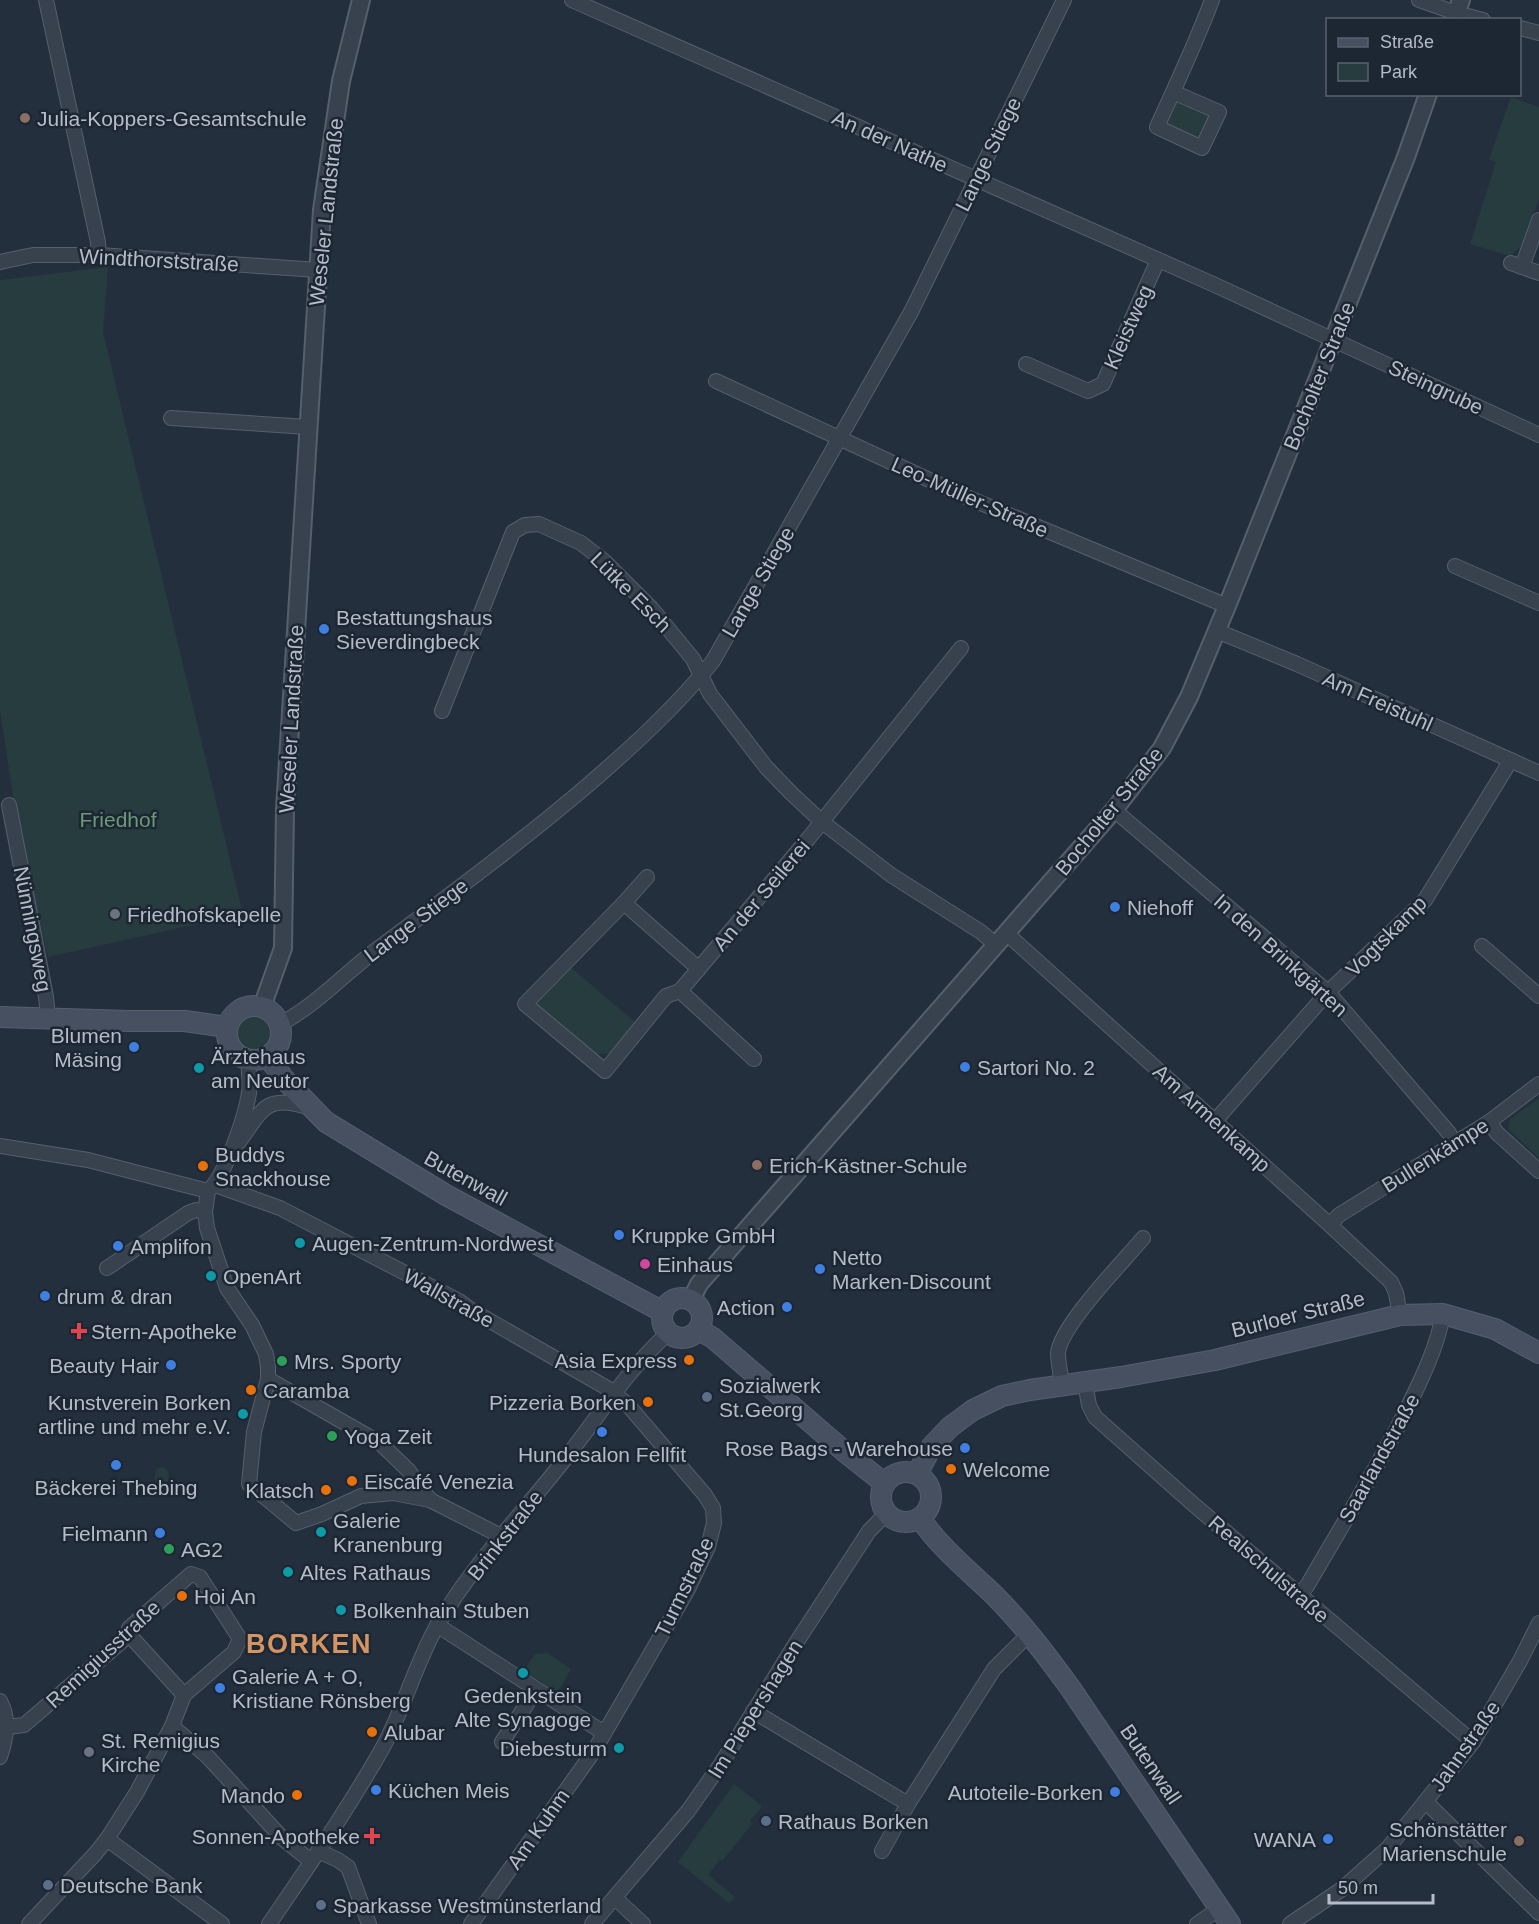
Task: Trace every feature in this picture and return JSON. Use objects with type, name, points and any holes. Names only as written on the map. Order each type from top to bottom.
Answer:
[{"type":"main road","points":[[249,1006],[262,1007],[270,1011],[280,1024],[280,1042],[268,1057],[255,1061],[233,1052],[226,1036],[231,1018],[249,1006]]},
{"type":"main road","points":[[0,1017],[185,1021],[227,1027]]},
{"type":"main road","name":"Butenwall","points":[[268,1057],[284,1079],[326,1122],[446,1195],[663,1312]]},
{"type":"main road","points":[[685,1298],[691,1300],[702,1316],[699,1330],[690,1337],[684,1338],[668,1333],[663,1323],[663,1312],[669,1303],[685,1298]]},
{"type":"main road","name":"Burloer Straße","points":[[917,1474],[932,1446],[950,1427],[973,1410],[1002,1396],[1215,1360],[1400,1315],[1443,1314],[1495,1329],[1539,1353]]},
{"type":"main road","points":[[699,1330],[713,1338],[884,1483]]},
{"type":"main road","points":[[900,1472],[917,1474],[929,1487],[931,1495],[927,1511],[920,1518],[899,1522],[886,1514],[880,1501],[884,1483],[900,1472]]},
{"type":"main road","name":"Butenwall","points":[[920,1518],[933,1535],[996,1597],[1029,1634],[1071,1689],[1225,1916]]},
{"type":"street","points":[[46,0],[99,255]]},
{"type":"street","name":"Weseler Landstraße","points":[[262,1007],[283,948],[285,809],[322,210],[341,81],[361,0]]},
{"type":"street","name":"Lange Stiege","points":[[280,1024],[304,1008],[371,953],[478,874],[560,809],[632,747],[686,694],[713,661],[911,312],[1064,0]]},
{"type":"street","points":[[1173,92],[1219,112],[1202,148],[1157,127],[1212,0]]},
{"type":"street","points":[[1419,0],[1477,18]]},
{"type":"street","name":"An der Nathe","points":[[577,1],[1334,339]]},
{"type":"street","points":[[1521,28],[1539,33]]},
{"type":"street","name":"Bocholter Straße","points":[[691,1300],[699,1284],[1114,810],[1150,765],[1176,723],[1217,632],[1406,157],[1427,96]]},
{"type":"street","points":[[1539,220],[1516,265],[1539,273]]},
{"type":"street","name":"Windthorststraße","points":[[0,262],[33,255],[99,255],[318,270]]},
{"type":"street","name":"Kleistweg","points":[[1026,364],[1088,391],[1103,384],[1158,260]]},
{"type":"street","name":"Steingrube","points":[[1334,339],[1539,435]]},
{"type":"street","name":"Leo-Müller-Straße","points":[[716,381],[964,496],[1227,606]]},
{"type":"street","points":[[171,418],[308,427]]},
{"type":"street","name":"Lütke Esch","points":[[442,711],[513,532],[525,525],[539,524],[581,543],[604,561],[652,609],[693,659],[710,694],[766,767],[821,821],[891,875],[981,932],[1001,939]]},
{"type":"street","points":[[1455,566],[1539,603]]},
{"type":"street","name":"Am Freistuhl","points":[[1217,632],[1307,669],[1539,773]]},
{"type":"street","points":[[821,821],[961,648]]},
{"type":"street","name":"Vogtskamp","points":[[1215,1121],[1328,992],[1425,900],[1511,760]]},
{"type":"street","name":"Nünningsweg","points":[[9,805],[48,1017]]},
{"type":"street","name":"In den Brinkgärten","points":[[1114,810],[1328,992],[1441,1124],[1455,1144]]},
{"type":"street","name":"An der Seilerei","points":[[699,969],[624,903],[525,1004],[605,1071],[666,996],[680,992],[808,839],[821,821]]},
{"type":"street","points":[[624,903],[647,877]]},
{"type":"street","name":"Am Armenkamp","points":[[1001,939],[1215,1121],[1330,1225],[1390,1282],[1396,1293],[1400,1315]]},
{"type":"street","points":[[1482,946],[1539,996]]},
{"type":"street","points":[[680,992],[754,1059]]},
{"type":"street","points":[[231,1152],[249,1092],[248,1060]]},
{"type":"street","name":"Bullenkämpe","points":[[1330,1225],[1340,1215],[1489,1122],[1539,1084]]},
{"type":"street","points":[[311,1108],[289,1101],[269,1105],[262,1110],[231,1152],[211,1188],[205,1212],[207,1228],[227,1288],[252,1325],[266,1354],[268,1379],[254,1432],[249,1484],[296,1523],[361,1496],[393,1493],[430,1500],[501,1536]]},
{"type":"street","points":[[1489,1122],[1497,1133],[1539,1171]]},
{"type":"street","name":"Wallstraße","points":[[0,1146],[88,1160],[211,1188],[280,1208],[459,1301],[613,1392]]},
{"type":"street","points":[[107,1268],[188,1213],[196,1210],[205,1212]]},
{"type":"street","points":[[1062,1385],[1058,1353],[1063,1338],[1143,1238]]},
{"type":"street","name":"Saarlandstraße","points":[[1299,1595],[1307,1586],[1386,1450],[1419,1385],[1440,1330],[1443,1314]]},
{"type":"street","name":"Brinkstraße","points":[[269,1924],[315,1856],[383,1746],[437,1625],[501,1536],[565,1459],[613,1392],[634,1366],[668,1333]]},
{"type":"street","points":[[268,1379],[380,1443],[408,1470],[430,1500]]},
{"type":"street","name":"Realschulstraße","points":[[1085,1383],[1089,1405],[1095,1417],[1299,1595],[1473,1742]]},
{"type":"street","name":"Turmstraße","points":[[604,1733],[687,1591],[708,1547],[714,1523],[713,1508],[705,1496],[627,1404],[613,1392]]},
{"type":"street","name":"Im Piepershagen","points":[[592,1924],[688,1811],[721,1764],[869,1531],[886,1514]]},
{"type":"street","name":"Remigiusstraße","points":[[7,1727],[24,1725],[128,1637],[129,1628],[191,1574],[200,1577],[240,1640],[234,1652],[184,1695]]},
{"type":"street","name":"Jahnstraße","points":[[1290,1924],[1341,1889],[1388,1848],[1473,1742],[1539,1623]]},
{"type":"street","points":[[437,1625],[604,1733]]},
{"type":"street","points":[[882,1851],[908,1804],[994,1669],[1029,1634]]},
{"type":"street","points":[[29,1924],[107,1839],[137,1792],[172,1726],[184,1695],[133,1639],[128,1637]]},
{"type":"street","points":[[502,1742],[536,1690]]},
{"type":"street","points":[[0,1701],[7,1727],[0,1757]]},
{"type":"street","points":[[753,1711],[908,1804]]},
{"type":"street","points":[[172,1726],[208,1757],[283,1839],[315,1856],[338,1860],[348,1867],[369,1924]]},
{"type":"street","name":"Am Kuhm","points":[[471,1924],[594,1751],[604,1733]]},
{"type":"street","points":[[1426,1802],[1539,1913]]},
{"type":"street","points":[[107,1839],[222,1924]]},
{"type":"street","points":[[615,1898],[643,1924]]},
{"type":"street","points":[[1197,1924],[1225,1916]]},
{"type":"green space","points":[[1511,97],[1539,107],[1539,199],[1522,246],[1510,256],[1470,244],[1496,162],[1489,159]]},
{"type":"green space","points":[[1178,100],[1212,115],[1200,140],[1167,125]]},
{"type":"green space","name":"Friedhof","points":[[108,267],[103,332],[243,914],[48,957],[18,829],[0,710],[0,280]]},
{"type":"green space","points":[[569,966],[636,1023],[610,1053],[591,1055],[537,1007],[545,990]]},
{"type":"green space","points":[[253,1015],[265,1020],[270,1032],[265,1044],[253,1049],[241,1044],[236,1032],[241,1020]]},
{"type":"green space","points":[[1539,1098],[1539,1158],[1508,1129],[1510,1119]]},
{"type":"green space","points":[[164,1467],[169,1477],[168,1482],[166,1488],[159,1489],[155,1481],[155,1473],[158,1468]]},
{"type":"green space","points":[[547,1653],[571,1669],[556,1695],[543,1687],[543,1683],[537,1679],[533,1680],[526,1675],[526,1668],[535,1654]]},
{"type":"green space","points":[[734,1784],[762,1806],[750,1821],[752,1824],[708,1875],[735,1897],[729,1903],[678,1862]]},
{"type":"place","name":"Julia-Koppers-Gesamtschule","points":[[25,118]]},
{"type":"place","name":"Bestattungshaus Sieverdingbeck","points":[[324,629]]},
{"type":"place","name":"Niehoff","points":[[1115,907]]},
{"type":"place","name":"Friedhofskapelle","points":[[115,914]]},
{"type":"place","name":"Blumen Mäsing","points":[[134,1047]]},
{"type":"place","name":"Sartori No. 2","points":[[965,1067]]},
{"type":"place","name":"Ärztehaus am Neutor","points":[[199,1068]]},
{"type":"place","name":"Erich-Kästner-Schule","points":[[757,1165]]},
{"type":"place","name":"Buddys Snackhouse","points":[[203,1166]]},
{"type":"place","name":"Kruppke GmbH","points":[[619,1235]]},
{"type":"place","name":"Augen-Zentrum-Nordwest","points":[[300,1243]]},
{"type":"place","name":"Amplifon","points":[[118,1246]]},
{"type":"place","name":"Einhaus","points":[[645,1264]]},
{"type":"place","name":"Netto Marken-Discount","points":[[820,1269]]},
{"type":"place","name":"OpenArt","points":[[211,1276]]},
{"type":"place","name":"drum & dran","points":[[45,1296]]},
{"type":"place","name":"Action","points":[[787,1307]]},
{"type":"place","name":"Stern-Apotheke","points":[[79,1331]]},
{"type":"place","name":"Asia Express","points":[[689,1360]]},
{"type":"place","name":"Mrs. Sporty","points":[[282,1361]]},
{"type":"place","name":"Beauty Hair","points":[[171,1365]]},
{"type":"place","name":"Caramba","points":[[251,1390]]},
{"type":"place","name":"Sozialwerk St.Georg","points":[[707,1397]]},
{"type":"place","name":"Pizzeria Borken","points":[[648,1402]]},
{"type":"place","name":"Kunstverein Borken artline und mehr e.V.","points":[[243,1414]]},
{"type":"place","name":"Hundesalon Fellfit","points":[[602,1432]]},
{"type":"place","name":"Yoga Zeit","points":[[332,1436]]},
{"type":"place","name":"Rose Bags - Warehouse","points":[[965,1448]]},
{"type":"place","name":"Bäckerei Thebing","points":[[116,1465]]},
{"type":"place","name":"Welcome","points":[[951,1469]]},
{"type":"place","name":"Eiscafé Venezia","points":[[352,1481]]},
{"type":"place","name":"Klatsch","points":[[326,1490]]},
{"type":"place","name":"Galerie Kranenburg","points":[[321,1532]]},
{"type":"place","name":"Fielmann","points":[[160,1533]]},
{"type":"place","name":"AG2","points":[[169,1549]]},
{"type":"place","name":"Altes Rathaus","points":[[288,1572]]},
{"type":"place","name":"Hoi An","points":[[182,1596]]},
{"type":"place","name":"Bolkenhain Stuben","points":[[341,1610]]},
{"type":"place","name":"Gedenkstein Alte Synagoge","points":[[523,1673]]},
{"type":"place","name":"Galerie A + O, Kristiane Rönsberg","points":[[220,1688]]},
{"type":"place","name":"Alubar","points":[[372,1732]]},
{"type":"place","name":"Diebesturm","points":[[619,1748]]},
{"type":"place","name":"St. Remigius Kirche","points":[[89,1752]]},
{"type":"place","name":"Küchen Meis","points":[[376,1790]]},
{"type":"place","name":"Autoteile-Borken","points":[[1115,1792]]},
{"type":"place","name":"Mando","points":[[297,1795]]},
{"type":"place","name":"Rathaus Borken","points":[[766,1821]]},
{"type":"place","name":"Sonnen-Apotheke","points":[[372,1836]]},
{"type":"place","name":"WANA","points":[[1328,1839]]},
{"type":"place","name":"Schönstätter Marienschule","points":[[1519,1841]]},
{"type":"place","name":"Deutsche Bank","points":[[48,1885]]},
{"type":"place","name":"Sparkasse Westmünsterland","points":[[321,1905]]},
{"type":"district","name":"BORKEN","points":[[309,1644]]}]
